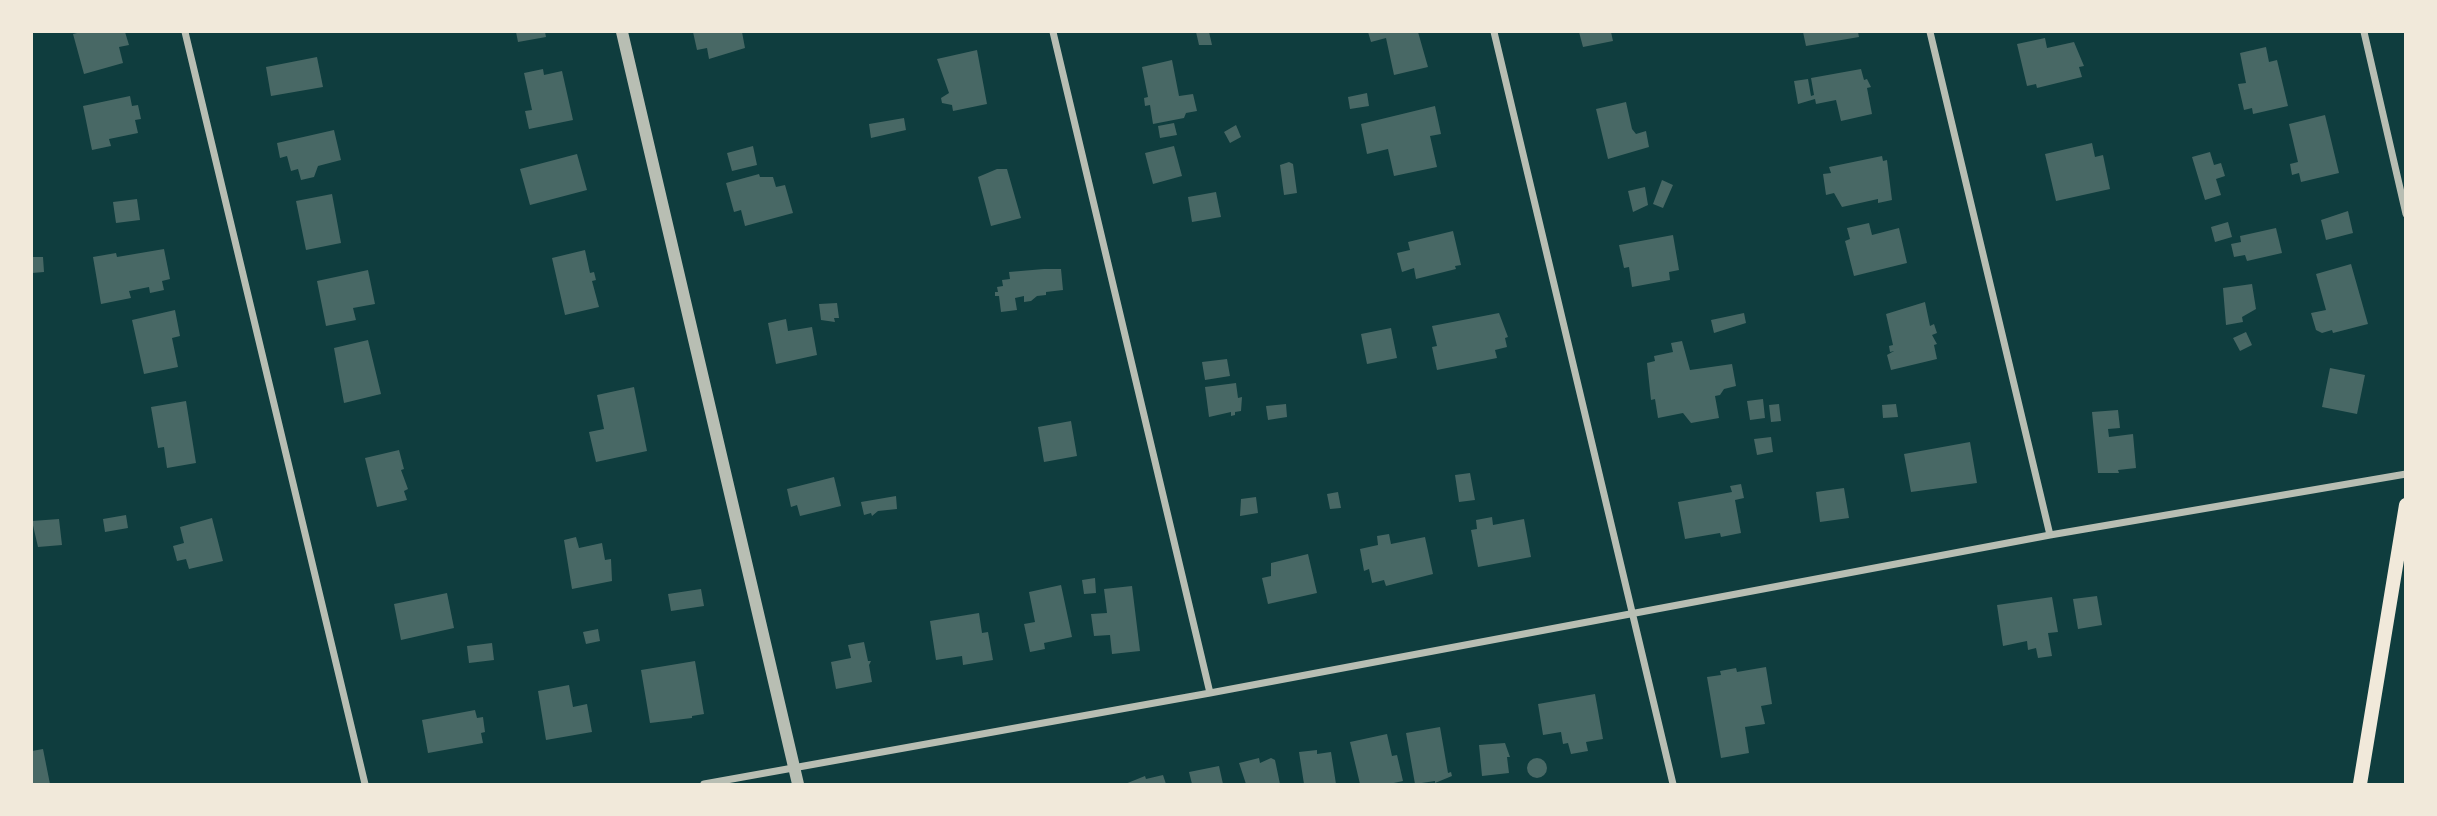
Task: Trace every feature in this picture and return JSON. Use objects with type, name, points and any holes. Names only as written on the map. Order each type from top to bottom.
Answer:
[{"type":"main road","points":[[2360,785],[2406,505]]},
{"type":"street","points":[[185,32],[365,785]]},
{"type":"street","points":[[622,32],[798,785]]},
{"type":"street","points":[[1053,32],[1210,693]]},
{"type":"street","points":[[1494,32],[1673,785]]},
{"type":"street","points":[[1930,32],[2050,535]]},
{"type":"street","points":[[2364,32],[2406,214]]},
{"type":"street","points":[[704,785],[2050,535],[2406,474]]},
{"type":"building","points":[[125,32],[129,45],[119,47],[123,63],[84,74],[73,34]]},
{"type":"building","points":[[516,32],[545,32],[546,37],[518,42]]},
{"type":"building","points":[[693,32],[742,32],[745,48],[709,59],[707,48],[697,50]]},
{"type":"building","points":[[1196,32],[1209,32],[1212,45],[1199,45]]},
{"type":"building","points":[[1368,32],[1418,32],[1428,67],[1394,75],[1386,38],[1371,42]]},
{"type":"building","points":[[1579,32],[1611,32],[1613,41],[1583,47]]},
{"type":"building","points":[[1803,32],[1858,32],[1859,37],[1806,46]]},
{"type":"building","points":[[2045,38],[2047,48],[2074,42],[2084,66],[2079,67],[2082,77],[2037,88],[2036,84],[2027,86],[2017,44]]},
{"type":"building","points":[[2266,47],[2269,62],[2277,60],[2288,106],[2253,114],[2252,108],[2244,110],[2238,84],[2246,83],[2240,53]]},
{"type":"building","points":[[977,50],[987,104],[953,111],[952,105],[942,103],[941,98],[949,93],[937,59]]},
{"type":"building","points":[[317,57],[323,87],[271,96],[266,67]]},
{"type":"building","points":[[1172,60],[1179,96],[1193,94],[1197,111],[1186,113],[1184,118],[1153,124],[1150,105],[1145,106],[1144,98],[1148,97],[1142,67]]},
{"type":"building","points":[[543,69],[544,75],[562,71],[573,120],[529,129],[525,111],[532,110],[524,73]]},
{"type":"building","points":[[1861,69],[1864,80],[1867,79],[1871,87],[1867,88],[1872,114],[1841,121],[1836,100],[1816,104],[1815,99],[1798,104],[1794,81],[1808,79],[1811,96],[1814,95],[1811,78]]},
{"type":"building","points":[[1367,93],[1369,106],[1350,109],[1348,97]]},
{"type":"building","points":[[130,96],[132,106],[138,105],[141,119],[135,120],[138,133],[109,139],[111,146],[92,150],[83,106]]},
{"type":"building","points":[[1626,102],[1632,129],[1636,134],[1646,131],[1649,147],[1608,159],[1596,109]]},
{"type":"building","points":[[1435,106],[1441,134],[1430,136],[1437,167],[1394,176],[1388,149],[1367,154],[1361,124]]},
{"type":"building","points":[[2325,115],[2339,173],[2301,182],[2299,173],[2292,175],[2290,164],[2298,162],[2289,124]]},
{"type":"building","points":[[904,118],[906,130],[871,138],[869,124]]},
{"type":"building","points":[[1174,123],[1177,135],[1160,138],[1158,126]]},
{"type":"building","points":[[1236,125],[1241,137],[1230,143],[1224,132]]},
{"type":"building","points":[[334,130],[341,160],[318,166],[314,177],[301,180],[298,169],[291,171],[287,156],[280,158],[277,143]]},
{"type":"building","points":[[2092,143],[2095,157],[2103,155],[2110,189],[2056,201],[2045,154]]},
{"type":"building","points":[[753,146],[757,165],[732,171],[727,153]]},
{"type":"building","points":[[1174,146],[1182,176],[1153,184],[1145,153]]},
{"type":"building","points":[[2210,152],[2214,165],[2221,163],[2225,176],[2216,179],[2221,195],[2205,200],[2192,157]]},
{"type":"building","points":[[577,154],[587,190],[530,205],[520,169]]},
{"type":"building","points":[[1882,156],[1883,161],[1887,160],[1892,200],[1878,203],[1878,199],[1842,207],[1834,193],[1826,195],[1823,174],[1831,173],[1829,167]]},
{"type":"building","points":[[1289,162],[1293,164],[1297,193],[1284,195],[1280,165]]},
{"type":"building","points":[[997,169],[1007,169],[1021,218],[991,226],[978,177]]},
{"type":"building","points":[[759,174],[760,177],[773,177],[776,187],[785,185],[793,213],[745,226],[741,210],[734,212],[726,183]]},
{"type":"building","points":[[1662,180],[1673,185],[1663,208],[1653,204]]},
{"type":"building","points":[[1645,187],[1648,205],[1633,212],[1628,191]]},
{"type":"building","points":[[1216,192],[1221,217],[1192,222],[1188,197]]},
{"type":"building","points":[[332,194],[341,243],[306,250],[296,201]]},
{"type":"building","points":[[137,199],[140,220],[116,223],[113,202]]},
{"type":"building","points":[[2348,211],[2353,233],[2326,240],[2321,220]]},
{"type":"building","points":[[2228,222],[2232,237],[2215,242],[2211,227]]},
{"type":"building","points":[[1869,223],[1872,235],[1899,228],[1907,263],[1854,276],[1845,241],[1850,239],[1847,228]]},
{"type":"building","points":[[2276,228],[2282,253],[2247,261],[2245,255],[2234,257],[2231,244],[2241,242],[2240,236]]},
{"type":"building","points":[[1453,231],[1461,265],[1455,266],[1456,269],[1416,279],[1414,268],[1402,272],[1397,253],[1410,250],[1408,242]]},
{"type":"building","points":[[1673,235],[1679,270],[1669,272],[1670,280],[1632,287],[1629,267],[1624,268],[1619,245]]},
{"type":"building","points":[[164,249],[170,279],[162,281],[164,290],[150,293],[149,287],[129,291],[131,298],[101,304],[93,257],[116,253],[117,257]]},
{"type":"building","points":[[585,250],[590,273],[594,272],[596,280],[592,281],[599,307],[565,315],[552,258]]},
{"type":"building","points":[[32,257],[43,257],[44,272],[32,273]]},
{"type":"building","points":[[2351,264],[2368,324],[2333,333],[2332,330],[2322,333],[2316,330],[2311,313],[2326,310],[2316,274]]},
{"type":"building","points":[[1061,269],[1063,290],[1046,292],[1046,295],[1037,296],[1031,301],[1024,302],[1024,296],[1015,298],[1017,310],[1001,312],[999,296],[995,296],[995,292],[998,292],[997,287],[1003,286],[1002,280],[1010,279],[1009,272]]},
{"type":"building","points":[[368,270],[375,304],[353,308],[356,320],[326,326],[317,281]]},
{"type":"building","points":[[2252,284],[2256,309],[2242,317],[2243,322],[2226,325],[2223,288]]},
{"type":"building","points":[[1925,302],[1930,326],[1934,324],[1937,333],[1932,335],[1937,344],[1934,345],[1937,359],[1891,370],[1887,355],[1894,351],[1890,352],[1889,346],[1893,345],[1886,314]]},
{"type":"building","points":[[837,303],[839,318],[834,318],[835,322],[821,320],[819,304]]},
{"type":"building","points":[[175,310],[180,336],[172,338],[178,367],[144,374],[132,320]]},
{"type":"building","points":[[1499,313],[1508,337],[1505,338],[1507,347],[1495,350],[1497,358],[1437,370],[1432,347],[1437,346],[1432,326]]},
{"type":"building","points":[[1744,313],[1746,323],[1714,333],[1711,320]]},
{"type":"building","points":[[786,319],[788,331],[812,327],[817,355],[776,364],[768,323]]},
{"type":"building","points":[[1391,328],[1397,358],[1367,364],[1361,334]]},
{"type":"building","points":[[2246,332],[2252,345],[2240,351],[2233,338]]},
{"type":"building","points":[[368,340],[381,394],[344,403],[334,348]]},
{"type":"building","points":[[1682,341],[1690,370],[1732,364],[1736,386],[1724,389],[1720,395],[1715,396],[1719,418],[1691,423],[1683,413],[1658,418],[1655,399],[1651,400],[1647,363],[1655,361],[1654,356],[1673,352],[1671,343]]},
{"type":"building","points":[[1227,359],[1230,376],[1205,380],[1202,362]]},
{"type":"building","points":[[2330,368],[2365,375],[2357,414],[2322,407]]},
{"type":"building","points":[[1236,383],[1238,398],[1242,397],[1241,411],[1231,416],[1231,412],[1209,417],[1205,387]]},
{"type":"building","points":[[634,387],[647,451],[596,462],[589,432],[604,429],[597,395]]},
{"type":"building","points":[[1763,399],[1765,418],[1750,420],[1747,401]]},
{"type":"building","points":[[186,401],[196,463],[167,468],[164,447],[158,448],[151,407]]},
{"type":"building","points":[[1286,404],[1287,417],[1268,420],[1266,406]]},
{"type":"building","points":[[1779,404],[1781,421],[1771,422],[1769,405]]},
{"type":"building","points":[[1896,404],[1898,417],[1883,418],[1882,405]]},
{"type":"building","points":[[2118,410],[2120,428],[2108,429],[2109,437],[2133,434],[2136,468],[2118,470],[2119,473],[2098,473],[2092,412]]},
{"type":"building","points":[[1071,421],[1077,456],[1044,462],[1038,427]]},
{"type":"building","points":[[1771,437],[1773,452],[1757,455],[1754,439]]},
{"type":"building","points":[[1970,442],[1977,483],[1911,492],[1904,454]]},
{"type":"building","points":[[399,450],[404,469],[401,470],[408,489],[404,491],[407,500],[377,507],[365,458]]},
{"type":"building","points":[[1470,473],[1475,500],[1459,502],[1455,475]]},
{"type":"building","points":[[834,477],[841,506],[800,516],[797,505],[791,507],[787,489]]},
{"type":"building","points":[[1741,484],[1744,498],[1735,500],[1741,533],[1721,537],[1720,533],[1685,539],[1678,502],[1732,492],[1730,486]]},
{"type":"building","points":[[1844,488],[1849,518],[1820,522],[1816,492]]},
{"type":"building","points":[[1338,492],[1341,508],[1330,509],[1327,494]]},
{"type":"building","points":[[896,496],[897,509],[878,511],[872,516],[871,513],[864,515],[861,502]]},
{"type":"building","points":[[1256,497],[1258,513],[1240,516],[1241,499]]},
{"type":"building","points":[[126,515],[128,528],[105,532],[103,519]]},
{"type":"building","points":[[1492,517],[1493,525],[1524,519],[1531,557],[1478,567],[1471,530],[1477,529],[1476,520]]},
{"type":"building","points":[[212,518],[223,561],[189,569],[186,559],[177,561],[173,546],[184,543],[180,527]]},
{"type":"building","points":[[59,519],[62,545],[38,547],[32,521]]},
{"type":"building","points":[[1389,534],[1391,544],[1425,537],[1433,574],[1386,586],[1384,580],[1372,583],[1369,569],[1364,571],[1360,549],[1378,545],[1377,536]]},
{"type":"building","points":[[576,537],[579,548],[602,543],[605,560],[611,559],[612,581],[572,589],[564,540]]},
{"type":"building","points":[[1308,554],[1317,593],[1268,604],[1262,578],[1271,576],[1271,563]]},
{"type":"building","points":[[1095,578],[1096,593],[1084,594],[1082,580]]},
{"type":"building","points":[[1061,585],[1072,637],[1044,643],[1045,649],[1030,652],[1024,624],[1035,622],[1029,592]]},
{"type":"building","points":[[1132,586],[1140,651],[1112,654],[1110,635],[1094,636],[1091,614],[1107,613],[1104,589]]},
{"type":"building","points":[[701,589],[704,606],[671,611],[668,594]]},
{"type":"building","points":[[447,593],[454,628],[401,640],[394,604]]},
{"type":"building","points":[[2097,596],[2102,625],[2078,629],[2073,599]]},
{"type":"building","points":[[2052,597],[2058,632],[2048,633],[2052,656],[2038,658],[2036,648],[2028,650],[2027,641],[2003,646],[1997,605]]},
{"type":"building","points":[[979,613],[982,633],[988,632],[993,660],[963,665],[962,656],[936,660],[930,621]]},
{"type":"building","points":[[598,629],[600,641],[586,644],[583,632]]},
{"type":"building","points":[[864,642],[868,661],[871,661],[869,665],[872,682],[836,689],[831,662],[851,658],[848,645]]},
{"type":"building","points":[[492,643],[494,660],[469,663],[467,646]]},
{"type":"building","points":[[695,661],[704,714],[650,723],[641,670]]},
{"type":"building","points":[[1766,667],[1772,704],[1761,706],[1765,724],[1745,727],[1749,753],[1721,758],[1707,677],[1721,675],[1720,671],[1736,668],[1737,672]]},
{"type":"building","points":[[569,685],[573,707],[587,704],[592,732],[546,740],[538,691]]},
{"type":"building","points":[[1595,694],[1603,739],[1586,742],[1588,751],[1571,754],[1568,743],[1563,744],[1561,732],[1543,735],[1538,704]]},
{"type":"building","points":[[475,710],[477,718],[483,717],[483,743],[428,753],[422,720]]},
{"type":"building","points":[[1440,727],[1448,773],[1451,772],[1452,776],[1435,783],[1415,784],[1406,733]]},
{"type":"building","points":[[1387,734],[1392,756],[1397,755],[1403,781],[1360,784],[1350,742]]},
{"type":"building","points":[[1505,743],[1510,757],[1507,757],[1509,773],[1482,776],[1479,745]]},
{"type":"building","points":[[43,749],[50,784],[32,784],[32,751]]},
{"type":"building","points":[[1317,750],[1317,754],[1331,752],[1336,784],[1304,784],[1299,752]]},
{"type":"building","points":[[1259,758],[1260,763],[1271,758],[1275,760],[1280,784],[1246,784],[1239,763]]},
{"type":"building","points":[[1537,758],[1544,761],[1547,768],[1544,775],[1537,778],[1530,775],[1527,768],[1530,761]]},
{"type":"building","points":[[1219,766],[1223,784],[1192,784],[1189,772]]},
{"type":"building","points":[[1163,775],[1166,784],[1125,784],[1145,776],[1146,779]]}]
